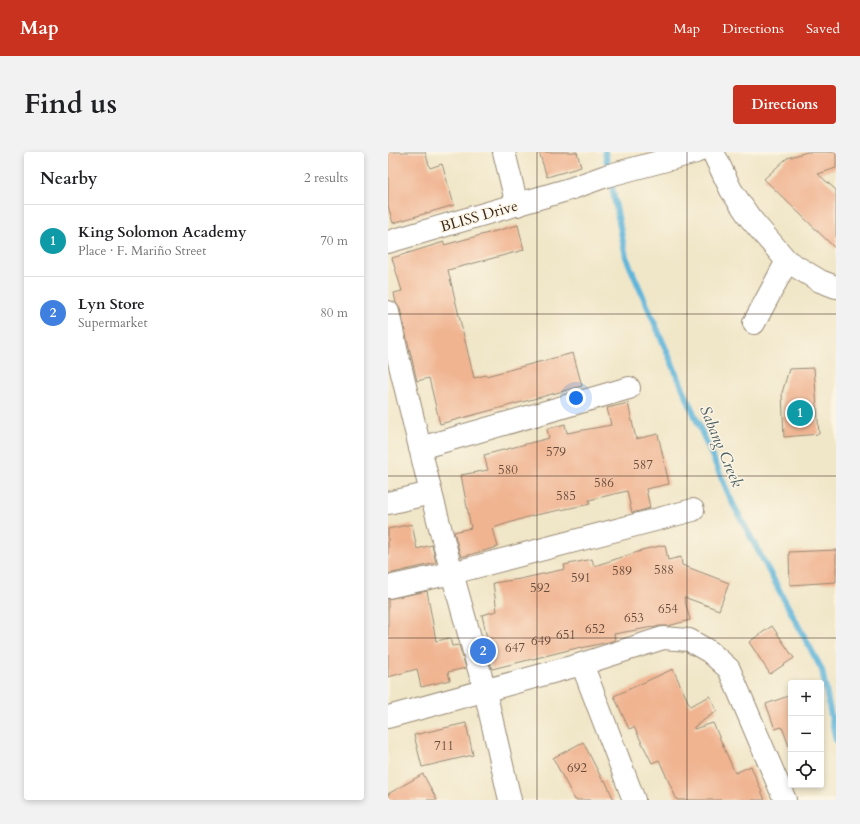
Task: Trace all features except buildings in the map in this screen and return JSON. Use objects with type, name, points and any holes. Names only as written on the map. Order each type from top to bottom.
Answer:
[{"type":"street","points":[[504,152],[517,205]]},
{"type":"street","name":"BLISS Drive","points":[[388,242],[570,189],[606,176],[696,152]]},
{"type":"street","points":[[713,152],[731,190],[750,218],[787,261],[820,281],[836,288]]},
{"type":"street","points":[[754,322],[787,261]]},
{"type":"street","points":[[388,312],[393,355],[420,448],[452,573],[485,691],[510,800]]},
{"type":"street","points":[[420,448],[629,388]]},
{"type":"street","points":[[388,503],[431,493]]},
{"type":"street","points":[[388,587],[452,573],[693,510]]},
{"type":"street","points":[[388,717],[582,664],[663,638],[689,640],[710,652],[729,669],[785,800]]},
{"type":"street","points":[[582,664],[634,800]]},
{"type":"waterway","name":"Sabang Creek","points":[[605,152],[626,257],[733,504],[822,670],[836,741]]},
{"type":"place","name":"King Solomon Academy","points":[[800,413]]},
{"type":"place","name":"Lyn Store","points":[[483,651]]}]
